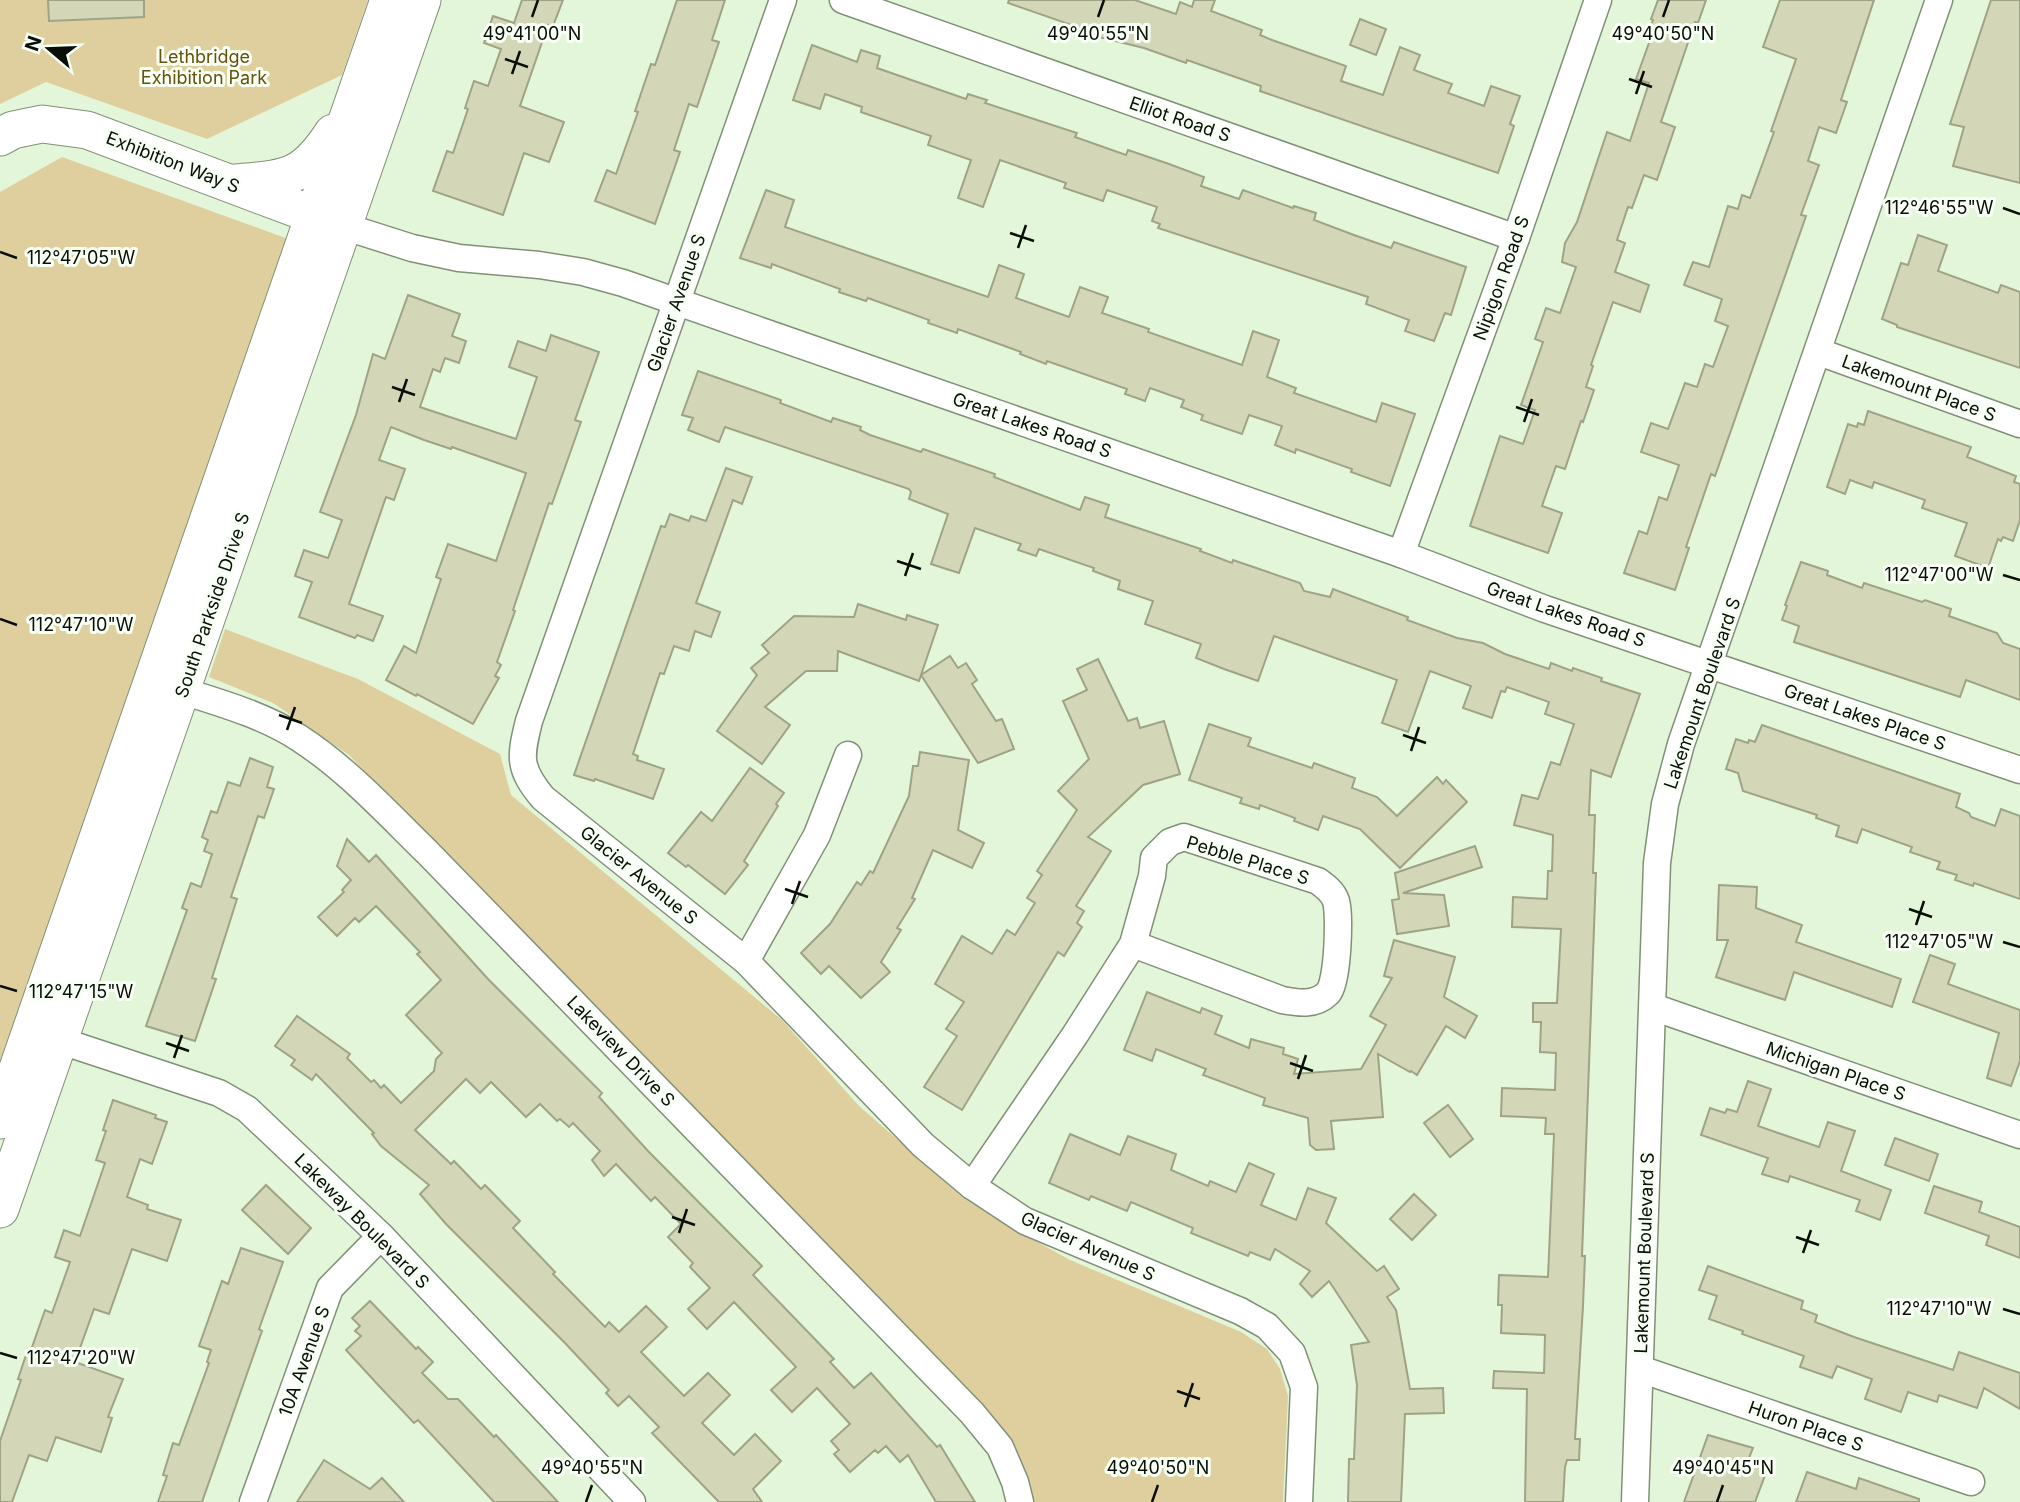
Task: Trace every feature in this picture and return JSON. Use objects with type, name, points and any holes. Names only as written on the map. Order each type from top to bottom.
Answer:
[{"type":"main road","name":"South Parkside Drive S","points":[[328,221],[351,106],[389,0]]},
{"type":"main road","name":"South Parkside Drive S","points":[[0,1209],[45,1036],[328,221],[422,0]]},
{"type":"main road","points":[[229,184],[289,177],[303,170],[326,145],[351,106]]},
{"type":"main road","name":"Exhibition Way S","points":[[0,136],[13,130],[42,124],[87,130],[328,221]]},
{"type":"main road","name":"South Parkside Drive S","points":[[0,1121],[45,1036]]},
{"type":"street","name":"Glacier Avenue S","points":[[783,0],[529,720],[521,751],[527,779],[543,798],[746,961],[923,1145],[972,1186],[1025,1221],[1240,1311],[1267,1326],[1292,1353],[1304,1387],[1299,1502]]},
{"type":"street","name":"Elliot Road S","points":[[843,0],[1516,238]]},
{"type":"street","name":"Nipigon Road S","points":[[1401,554],[1516,238],[1598,0]]},
{"type":"street","name":"Lakemount Boulevard S","points":[[1635,1502],[1657,863],[1665,804],[1681,744],[1711,664],[1939,0]]},
{"type":"street","name":"Great Lakes Road S","points":[[328,221],[412,248],[460,258],[583,272],[623,283],[1401,554],[1545,609],[1711,664]]},
{"type":"street","name":"Lakemount Place S","points":[[1819,352],[2020,424]]},
{"type":"street","name":"Great Lakes Place S","points":[[1711,664],[2020,771]]},
{"type":"street","name":"Lakeview Drive S","points":[[167,686],[268,721],[299,737],[342,770],[390,816],[971,1413],[1000,1447],[1015,1482],[1020,1502]]},
{"type":"street","points":[[746,961],[817,835],[848,755]]},
{"type":"street","name":"Pebble Place S","points":[[972,1186],[1076,1035],[1133,944],[1152,876],[1154,858],[1171,842],[1184,837],[1318,881],[1330,890],[1336,902],[1336,974],[1330,992],[1317,1001],[1302,1004],[1282,1000],[1133,944]]},
{"type":"street","name":"Michigan Place S","points":[[1653,1007],[2020,1135]]},
{"type":"street","name":"Lakeway Boulevard S","points":[[45,1036],[219,1093],[247,1109],[381,1236],[632,1502]]},
{"type":"street","name":"10A Avenue S","points":[[253,1502],[330,1288],[381,1236]]},
{"type":"street","name":"Huron Place S","points":[[1640,1369],[1971,1482]]},
{"type":"green space","name":"Lethbridge Exhibition Park","points":[[0,0],[368,0],[342,75],[207,139],[46,82],[0,104]]},
{"type":"green space","points":[[62,157],[291,240],[0,1067],[0,192]]},
{"type":"green space","points":[[225,629],[358,679],[500,754],[511,795],[782,1020],[859,1106],[944,1180],[998,1220],[1070,1260],[1241,1332],[1267,1349],[1280,1369],[1288,1396],[1283,1502],[1025,1502],[971,1398],[349,755],[273,703],[209,677]]},
{"type":"building","points":[[48,0],[144,0],[144,17],[49,21]]},
{"type":"building","points":[[522,0],[563,0],[553,26],[548,25],[520,106],[564,122],[549,162],[524,153],[503,215],[433,191],[447,151],[453,153],[474,81],[488,86],[501,49],[484,43],[493,16],[514,23]]},
{"type":"building","points":[[677,0],[725,0],[712,40],[719,42],[697,107],[689,104],[674,150],[680,152],[655,224],[595,201],[607,170],[616,174],[638,112],[635,111],[651,64],[655,65]]},
{"type":"building","points":[[1009,0],[1135,0],[1176,14],[1180,2],[1192,7],[1194,0],[1215,0],[1211,11],[1262,30],[1260,35],[1272,40],[1346,66],[1341,81],[1383,95],[1400,47],[1420,55],[1414,70],[1452,84],[1448,93],[1484,106],[1491,86],[1520,96],[1510,124],[1514,126],[1498,173],[1260,91],[1261,86],[1187,60],[1186,63],[1144,48],[1091,35],[1092,32],[1008,3]]},
{"type":"building","points":[[1658,0],[1706,0],[1698,23],[1695,22],[1661,122],[1675,127],[1657,180],[1644,175],[1632,208],[1628,207],[1617,240],[1625,243],[1615,272],[1649,285],[1640,312],[1613,302],[1591,365],[1593,366],[1586,387],[1594,390],[1583,422],[1581,421],[1565,469],[1556,466],[1542,506],[1562,513],[1548,553],[1470,526],[1500,436],[1523,444],[1535,410],[1521,405],[1543,342],[1535,339],[1546,308],[1560,313],[1576,267],[1562,262],[1565,243],[1577,222],[1607,132],[1630,141],[1649,83],[1636,79],[1654,29],[1650,28],[1651,19]]},
{"type":"building","points":[[1780,0],[1874,0],[1841,100],[1847,102],[1836,133],[1819,127],[1808,161],[1819,165],[1801,215],[1806,216],[1715,476],[1711,474],[1686,547],[1689,548],[1675,590],[1624,573],[1639,531],[1647,534],[1659,497],[1667,500],[1679,465],[1641,452],[1651,423],[1668,429],[1685,383],[1697,387],[1705,364],[1713,367],[1728,326],[1715,321],[1722,299],[1684,285],[1693,262],[1709,267],[1728,206],[1738,209],[1742,195],[1750,198],[1774,132],[1771,131],[1796,59],[1763,47]]},
{"type":"building","points":[[1991,0],[2020,0],[2020,183],[1953,166],[1964,127],[1950,124]]},
{"type":"building","points":[[1360,19],[1386,29],[1376,55],[1350,45]]},
{"type":"building","points":[[812,45],[857,62],[861,50],[880,56],[877,68],[966,99],[968,94],[987,100],[985,103],[1077,133],[1075,137],[1126,155],[1128,150],[1169,164],[1204,177],[1201,186],[1239,199],[1243,190],[1293,208],[1294,206],[1316,213],[1314,220],[1391,248],[1394,242],[1466,267],[1451,315],[1445,313],[1434,341],[1405,331],[1409,320],[1366,304],[1368,297],[1158,228],[1160,224],[1152,221],[1157,207],[1107,190],[1103,201],[1064,188],[1066,183],[1000,160],[983,207],[958,198],[971,160],[928,145],[931,136],[861,112],[862,107],[825,94],[820,109],[793,100]]},
{"type":"building","points":[[766,190],[794,200],[785,227],[988,297],[999,265],[1024,274],[1016,298],[1069,317],[1080,287],[1108,297],[1102,313],[1242,365],[1253,331],[1279,340],[1267,377],[1296,388],[1294,393],[1376,422],[1382,403],[1415,414],[1390,486],[1296,449],[1295,453],[1275,445],[1282,426],[1249,415],[1242,434],[1201,420],[1203,415],[1181,407],[1184,400],[1150,388],[1145,401],[1125,394],[1127,389],[1047,361],[1046,364],[958,329],[957,333],[868,298],[866,301],[839,292],[840,289],[772,264],[771,268],[740,258]]},
{"type":"building","points":[[1918,235],[1947,245],[1938,271],[1998,293],[2001,285],[2020,292],[2020,368],[1897,327],[1882,319],[1901,263],[1908,265]]},
{"type":"building","points":[[408,295],[460,314],[452,336],[466,341],[459,363],[445,358],[440,372],[433,369],[420,407],[516,439],[537,377],[509,367],[518,341],[546,351],[551,335],[599,352],[575,420],[581,422],[552,504],[549,503],[497,662],[501,665],[495,676],[499,678],[473,724],[386,680],[404,646],[416,653],[441,579],[436,577],[448,544],[496,561],[526,473],[391,427],[379,460],[405,469],[394,500],[386,497],[349,604],[383,616],[373,641],[357,635],[355,638],[299,617],[312,582],[295,576],[304,550],[328,558],[342,520],[320,512],[356,415],[373,354],[385,359]]},
{"type":"building","points":[[698,371],[781,400],[780,403],[831,422],[833,418],[861,427],[860,430],[870,435],[921,452],[923,449],[995,474],[994,477],[1080,510],[1085,497],[1109,505],[1105,517],[1201,549],[1200,551],[1232,563],[1233,560],[1300,583],[1304,591],[1330,597],[1333,589],[1457,638],[1483,643],[1505,654],[1549,669],[1551,663],[1572,671],[1573,668],[1640,694],[1611,777],[1591,770],[1589,815],[1595,815],[1593,873],[1596,873],[1582,1256],[1585,1256],[1575,1439],[1580,1439],[1579,1460],[1567,1460],[1565,1467],[1563,1502],[1525,1502],[1527,1389],[1493,1388],[1494,1371],[1544,1373],[1545,1335],[1501,1333],[1502,1305],[1498,1305],[1499,1275],[1548,1277],[1554,1134],[1545,1134],[1546,1118],[1501,1116],[1502,1088],[1555,1090],[1556,1053],[1540,1052],[1541,1022],[1533,1022],[1533,1003],[1557,1003],[1561,929],[1512,927],[1513,897],[1547,899],[1548,871],[1552,871],[1553,835],[1514,825],[1522,795],[1538,799],[1551,762],[1560,765],[1574,724],[1545,714],[1549,702],[1507,687],[1505,692],[1501,691],[1492,718],[1463,708],[1471,686],[1430,671],[1408,732],[1382,723],[1397,680],[1274,636],[1258,681],[1224,669],[1196,658],[1201,644],[1145,624],[1153,601],[1118,589],[1120,581],[1093,571],[1094,568],[1039,549],[1036,556],[1018,550],[1021,544],[975,528],[959,573],[931,564],[948,514],[909,499],[909,489],[725,427],[719,442],[688,430],[693,418],[682,415]]},
{"type":"building","points":[[1868,411],[1971,447],[1967,457],[2016,476],[2014,482],[2020,484],[2020,520],[2013,541],[2003,537],[2001,541],[1998,539],[1988,568],[1955,556],[1967,523],[1922,508],[1925,500],[1874,482],[1872,488],[1850,480],[1845,494],[1827,487],[1848,424],[1857,427],[1858,423],[1864,425]]},
{"type":"building","points":[[726,468],[752,477],[742,504],[733,500],[696,603],[720,612],[711,637],[695,631],[689,651],[674,646],[664,674],[660,673],[633,754],[638,756],[637,760],[664,769],[653,799],[595,779],[594,781],[574,775],[661,526],[665,527],[670,514],[689,521],[691,516],[706,521]]},
{"type":"building","points":[[1801,562],[1828,571],[1827,575],[1862,588],[1864,583],[1951,609],[1949,616],[1997,633],[2003,643],[2020,649],[2020,700],[1966,680],[1960,697],[1794,642],[1799,626],[1782,620]]},
{"type":"building","points":[[858,604],[906,620],[907,615],[938,625],[919,681],[838,651],[837,671],[806,671],[765,707],[790,725],[762,764],[717,731],[757,675],[751,668],[769,653],[762,645],[794,616],[854,617]]},
{"type":"building","points":[[950,656],[958,668],[966,663],[977,680],[972,684],[996,721],[1002,719],[1014,749],[978,763],[921,675]]},
{"type":"building","points":[[1098,659],[1128,721],[1137,718],[1140,728],[1164,721],[1180,774],[1143,785],[1088,837],[1111,851],[1076,906],[1084,911],[1077,923],[1082,927],[1064,956],[1058,952],[962,1110],[924,1087],[957,1036],[946,1029],[964,1002],[935,984],[962,936],[992,954],[1007,930],[1015,935],[1035,903],[1027,898],[1042,875],[1037,871],[1077,810],[1058,791],[1089,759],[1063,701],[1087,690],[1077,669]]},
{"type":"building","points":[[1209,724],[1251,738],[1248,746],[1312,768],[1314,763],[1355,778],[1352,788],[1377,797],[1397,816],[1437,777],[1443,784],[1446,780],[1467,802],[1400,868],[1360,829],[1323,816],[1318,830],[1260,805],[1259,809],[1240,803],[1242,798],[1189,780]]},
{"type":"building","points":[[1762,725],[1960,794],[1956,807],[1969,813],[1971,817],[1995,826],[2001,809],[2020,816],[2020,899],[1974,883],[1973,886],[1955,880],[1957,875],[1937,869],[1940,862],[1910,852],[1912,847],[1862,829],[1857,843],[1836,836],[1839,826],[1816,818],[1817,815],[1743,791],[1738,773],[1726,769],[1736,739],[1755,742]]},
{"type":"building","points":[[920,752],[969,760],[958,830],[984,843],[972,868],[933,850],[912,898],[915,899],[897,928],[901,930],[881,962],[890,972],[861,998],[829,966],[821,974],[801,953],[830,924],[857,882],[861,885],[870,871],[873,873],[909,796],[913,766],[918,766]]},
{"type":"building","points":[[250,758],[273,767],[267,787],[274,789],[264,818],[258,816],[231,897],[237,899],[212,978],[216,979],[195,1041],[146,1026],[187,910],[182,908],[191,883],[201,887],[212,854],[204,851],[208,840],[202,837],[211,811],[217,813],[228,782],[240,786]]},
{"type":"building","points":[[750,768],[784,793],[744,861],[748,865],[725,894],[668,853],[701,812],[712,821]]},
{"type":"building","points":[[347,839],[369,862],[376,855],[488,979],[602,1093],[599,1097],[648,1151],[762,1266],[753,1275],[834,1359],[830,1362],[854,1388],[871,1373],[937,1447],[940,1445],[975,1502],[936,1502],[908,1455],[900,1462],[886,1446],[878,1453],[875,1450],[850,1472],[834,1454],[839,1450],[831,1441],[850,1424],[817,1388],[792,1412],[771,1390],[796,1367],[734,1302],[707,1329],[688,1309],[710,1288],[690,1267],[693,1263],[668,1237],[681,1224],[655,1197],[651,1201],[616,1164],[604,1176],[592,1160],[600,1151],[573,1123],[569,1127],[560,1119],[557,1121],[540,1104],[526,1117],[491,1082],[480,1093],[466,1079],[415,1130],[451,1164],[454,1161],[481,1189],[485,1185],[520,1221],[513,1228],[605,1327],[609,1322],[619,1332],[646,1306],[667,1327],[641,1352],[684,1396],[708,1373],[730,1395],[702,1423],[734,1455],[755,1434],[781,1461],[753,1489],[762,1502],[719,1502],[652,1433],[659,1427],[629,1396],[618,1406],[606,1393],[609,1390],[565,1343],[446,1224],[420,1194],[429,1185],[381,1146],[372,1134],[374,1133],[316,1074],[312,1080],[291,1065],[295,1060],[275,1046],[297,1016],[350,1054],[347,1058],[371,1082],[374,1080],[381,1088],[384,1085],[401,1103],[434,1071],[436,1059],[442,1053],[406,1015],[441,980],[417,954],[420,952],[376,906],[359,922],[355,918],[337,936],[318,917],[344,892],[342,890],[351,880],[337,866]]},
{"type":"building","points":[[1475,846],[1482,867],[1403,893],[1444,895],[1449,926],[1397,934],[1392,900],[1399,899],[1395,873]]},
{"type":"building","points":[[1719,885],[1757,887],[1756,908],[1802,925],[1796,942],[1901,979],[1892,1007],[1794,972],[1785,1000],[1716,977],[1728,940],[1717,940]]},
{"type":"building","points":[[1394,940],[1455,957],[1444,997],[1477,1016],[1465,1038],[1446,1026],[1417,1075],[1378,1054],[1383,1117],[1331,1121],[1334,1149],[1316,1150],[1310,1145],[1308,1118],[1263,1105],[1265,1098],[1203,1075],[1206,1069],[1156,1049],[1152,1061],[1124,1050],[1147,992],[1200,1013],[1202,1008],[1222,1016],[1215,1034],[1249,1048],[1251,1039],[1284,1048],[1283,1054],[1298,1059],[1294,1074],[1361,1069],[1386,1025],[1370,1016],[1392,978],[1384,976]]},
{"type":"building","points":[[1930,955],[1955,964],[1948,984],[2020,1010],[2020,1061],[2011,1086],[1987,1078],[1999,1033],[1913,1002]]},
{"type":"building","points":[[1748,1081],[1771,1089],[1758,1126],[1819,1147],[1828,1122],[1855,1131],[1841,1171],[1891,1190],[1880,1220],[1856,1211],[1860,1200],[1790,1176],[1788,1182],[1762,1174],[1768,1158],[1701,1135],[1710,1108],[1725,1113],[1727,1109],[1737,1112]]},
{"type":"building","points":[[113,1100],[156,1115],[155,1118],[167,1122],[152,1164],[140,1159],[127,1197],[148,1205],[147,1209],[181,1220],[167,1261],[132,1249],[109,1314],[94,1309],[75,1362],[123,1379],[108,1417],[112,1418],[101,1452],[56,1437],[47,1461],[29,1455],[12,1502],[0,1502],[0,1441],[21,1380],[18,1379],[28,1349],[31,1350],[45,1310],[52,1313],[70,1262],[55,1257],[64,1230],[80,1236],[105,1163],[96,1160]]},
{"type":"building","points":[[1448,1105],[1473,1139],[1450,1157],[1424,1123]]},
{"type":"building","points":[[1070,1134],[1120,1155],[1128,1136],[1176,1154],[1171,1170],[1208,1186],[1210,1181],[1236,1192],[1249,1163],[1274,1174],[1261,1205],[1296,1220],[1308,1188],[1336,1198],[1326,1223],[1377,1271],[1384,1266],[1399,1289],[1387,1297],[1396,1310],[1410,1389],[1443,1388],[1444,1413],[1405,1414],[1401,1502],[1348,1502],[1349,1459],[1354,1459],[1357,1385],[1351,1345],[1369,1342],[1329,1281],[1312,1297],[1300,1284],[1310,1271],[1275,1249],[1270,1260],[1250,1252],[1248,1256],[1191,1233],[1193,1228],[1131,1202],[1127,1211],[1091,1196],[1089,1200],[1049,1183]]},
{"type":"building","points":[[1895,1138],[1938,1154],[1929,1181],[1885,1165]]},
{"type":"building","points":[[266,1185],[311,1228],[288,1254],[242,1210]]},
{"type":"building","points":[[1934,1186],[1982,1202],[1979,1212],[2020,1227],[2020,1258],[1986,1245],[1989,1236],[1925,1213]]},
{"type":"building","points":[[1414,1194],[1436,1215],[1412,1240],[1390,1219]]},
{"type":"building","points":[[241,1248],[283,1262],[259,1329],[262,1331],[202,1502],[158,1502],[167,1476],[163,1475],[173,1443],[179,1445],[209,1363],[207,1362],[211,1350],[199,1346],[222,1281],[228,1284]]},
{"type":"building","points":[[1708,1266],[1803,1301],[1801,1309],[1817,1315],[1815,1322],[1854,1337],[1953,1370],[1959,1352],[2020,1373],[2020,1409],[1984,1388],[1977,1408],[1939,1395],[1937,1402],[1908,1392],[1901,1412],[1865,1399],[1872,1379],[1837,1366],[1832,1378],[1800,1367],[1804,1356],[1709,1319],[1717,1296],[1699,1290]]},
{"type":"building","points":[[370,1301],[416,1349],[418,1347],[433,1362],[422,1373],[448,1399],[458,1399],[494,1437],[496,1435],[558,1502],[494,1502],[418,1420],[414,1423],[380,1387],[346,1350],[361,1336],[355,1331],[360,1326],[352,1318]]},
{"type":"building","points":[[1708,1435],[1753,1448],[1747,1463],[1767,1470],[1755,1502],[1684,1502]]},
{"type":"building","points":[[324,1460],[370,1489],[382,1478],[404,1502],[297,1502]]},
{"type":"building","points":[[1807,1472],[1856,1489],[1859,1478],[1919,1499],[1919,1502],[1796,1502]]}]
